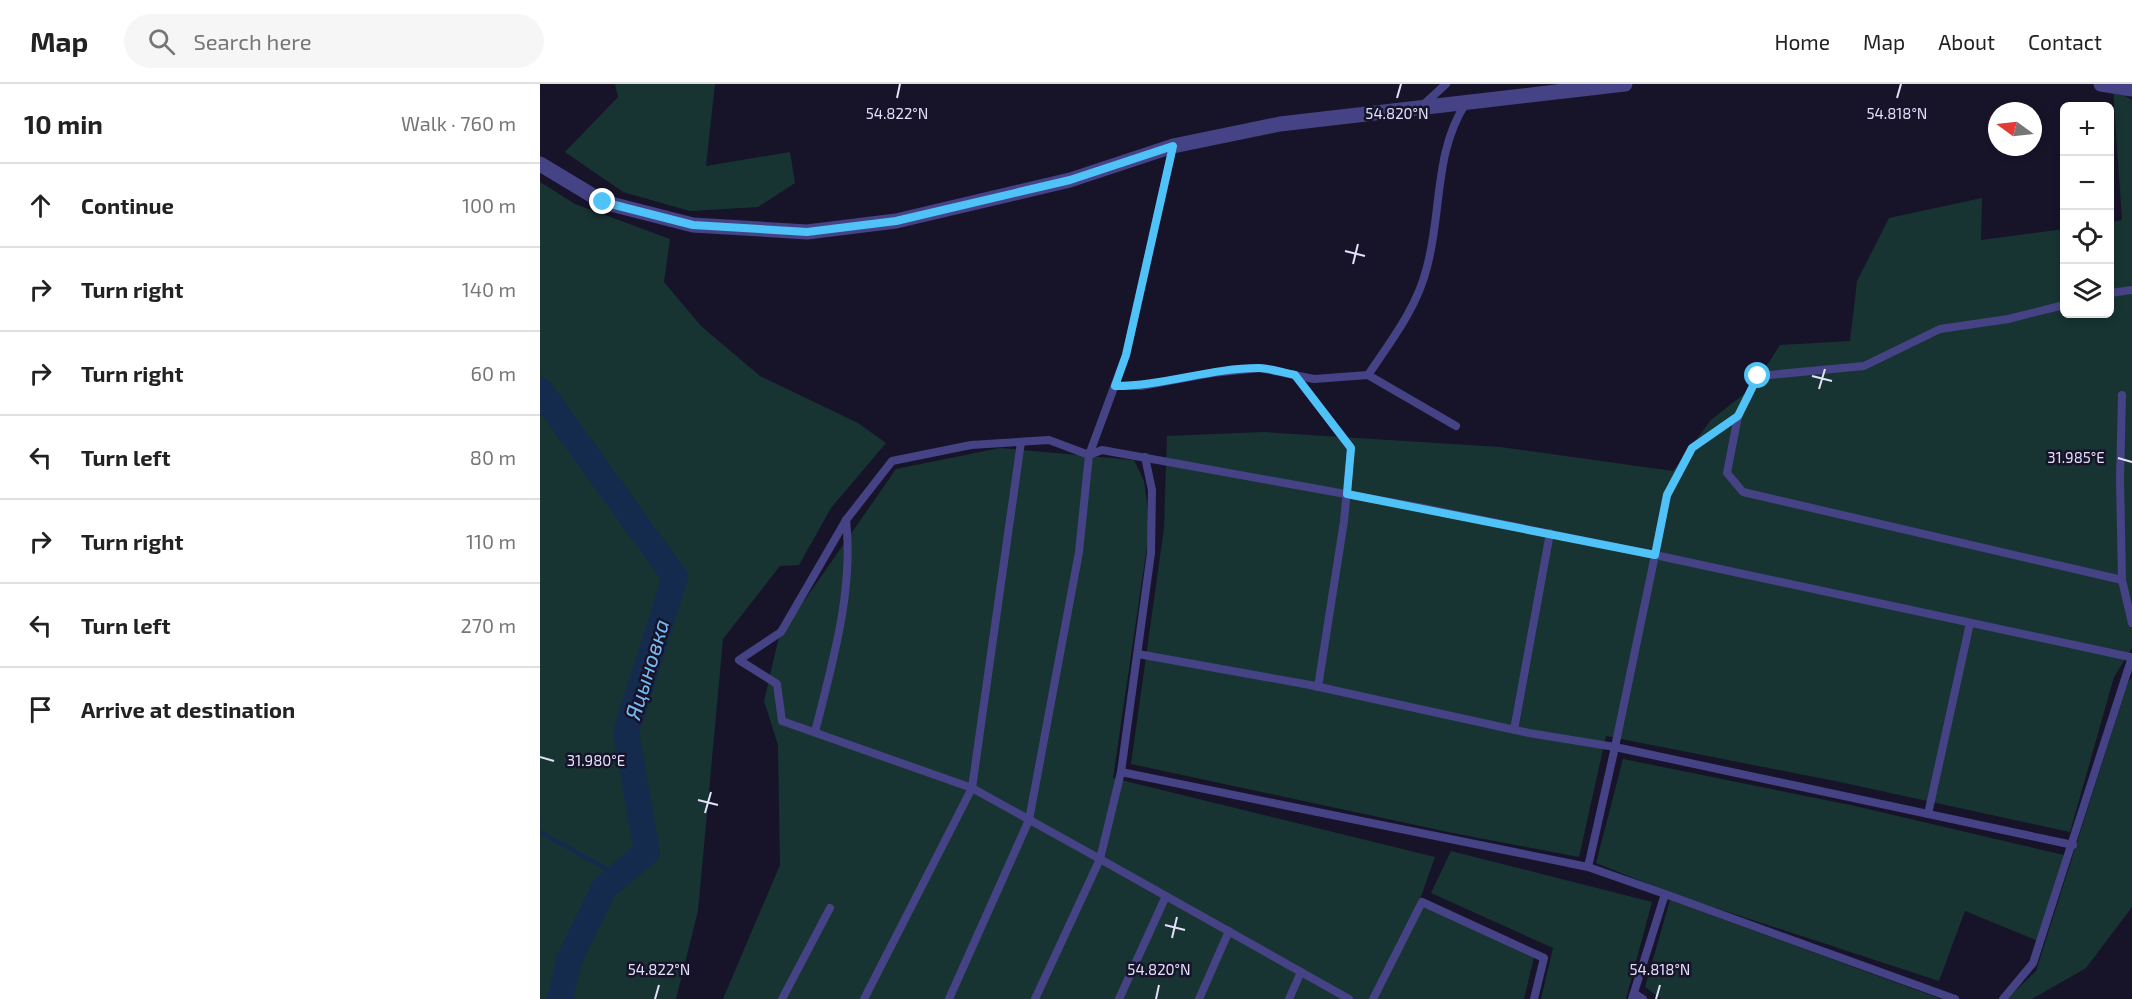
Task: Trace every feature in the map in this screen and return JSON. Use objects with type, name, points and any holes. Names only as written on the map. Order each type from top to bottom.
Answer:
[{"type":"street","points":[[540,164],[603,202],[693,225],[807,232],[896,221],[1070,180],[1173,146],[1280,124],[1625,84]]},
{"type":"street","points":[[2101,84],[2132,89]]},
{"type":"lane","points":[[1419,108],[1446,84]]},
{"type":"lane","points":[[1368,375],[1406,320],[1427,268],[1443,158],[1454,122],[1467,103]]},
{"type":"lane","points":[[949,999],[1029,820],[1079,552],[1089,455],[1126,355],[1173,146]]},
{"type":"lane","points":[[2114,292],[2132,290]]},
{"type":"lane","points":[[2060,306],[2008,319],[1940,329],[1864,366],[1758,376],[1738,416],[1727,473],[1743,492],[2122,580]]},
{"type":"lane","points":[[1115,386],[1141,386],[1212,373],[1260,368],[1314,379],[1368,375],[1456,426]]},
{"type":"lane","points":[[1295,375],[1351,448],[1347,494],[1318,687]]},
{"type":"lane","points":[[2122,395],[2120,480],[2122,580],[2132,623]]},
{"type":"lane","points":[[1588,867],[1667,495],[1692,448],[1738,416]]},
{"type":"lane","points":[[1349,999],[972,788],[782,721],[777,684],[739,660],[781,632],[846,520],[892,460],[971,445],[1049,440],[1089,455],[1102,450],[1550,533],[2131,657],[2073,845],[2033,963],[2003,999]]},
{"type":"lane","points":[[864,999],[972,788],[1021,442]]},
{"type":"lane","points":[[1035,999],[1100,859],[1121,772],[1151,553],[1152,490],[1144,458]]},
{"type":"lane","points":[[815,732],[837,643],[849,547],[846,520]]},
{"type":"lane","points":[[1514,730],[1550,533]]},
{"type":"lane","points":[[1928,814],[1970,623]]},
{"type":"lane","points":[[1138,654],[1318,687],[1514,730],[1615,747],[2073,845]]},
{"type":"lane","points":[[1121,772],[1588,867],[1955,999]]},
{"type":"lane","points":[[1643,999],[1633,996],[1665,894]]},
{"type":"lane","points":[[1119,999],[1166,896]]},
{"type":"lane","points":[[1373,999],[1422,902],[1544,958],[1534,999]]},
{"type":"lane","points":[[782,999],[830,908]]},
{"type":"lane","points":[[1198,999],[1229,931]]},
{"type":"lane","points":[[1289,999],[1301,972]]},
{"type":"green space","points":[[615,84],[715,84],[706,166],[790,152],[795,183],[758,207],[690,211],[623,192],[565,152],[618,97]]},
{"type":"green space","points":[[2113,89],[2132,100],[2132,648],[2114,677],[2070,832],[1840,782],[1606,736],[1579,857],[1453,833],[1131,764],[1164,528],[1167,436],[1263,432],[1500,447],[1673,471],[1711,420],[1753,387],[1780,345],[1850,341],[1857,281],[1889,218],[1982,198],[1981,240],[2060,230],[2060,318],[2114,318],[2114,221],[2122,220]]},
{"type":"green space","points":[[540,182],[575,204],[670,239],[664,282],[701,326],[760,376],[858,423],[886,443],[831,508],[799,565],[780,566],[723,639],[698,911],[676,999],[540,999]]},
{"type":"green space","points":[[1000,448],[1134,460],[1144,481],[1150,526],[1113,778],[1435,857],[1419,902],[1534,957],[1524,999],[723,999],[780,865],[778,745],[764,701],[779,637],[896,469]]},
{"type":"green space","points":[[2132,678],[2132,907],[2086,968],[2032,999],[2007,999],[2036,971],[2128,682]]},
{"type":"green space","points":[[1623,759],[1855,806],[2064,855],[2038,941],[1965,911],[1939,981],[1676,895],[1596,863]]},
{"type":"green space","points":[[1451,851],[1652,902],[1626,999],[1541,999],[1553,948],[1431,893]]},
{"type":"green space","points":[[1670,900],[1941,999],[1661,999],[1645,987]]},
{"type":"waterway","name":"Яцыновка","points":[[540,390],[675,577],[626,733],[647,852],[604,888],[569,960],[560,999]]},
{"type":"waterway","points":[[540,832],[619,876]]},
{"type":"route","points":[[603,202],[693,225],[807,232],[896,221],[1070,180],[1173,146],[1126,355],[1115,386],[1141,386],[1212,373],[1260,368],[1295,375],[1351,448],[1347,494],[1655,555],[1667,495],[1692,448],[1738,416],[1758,376]]}]
